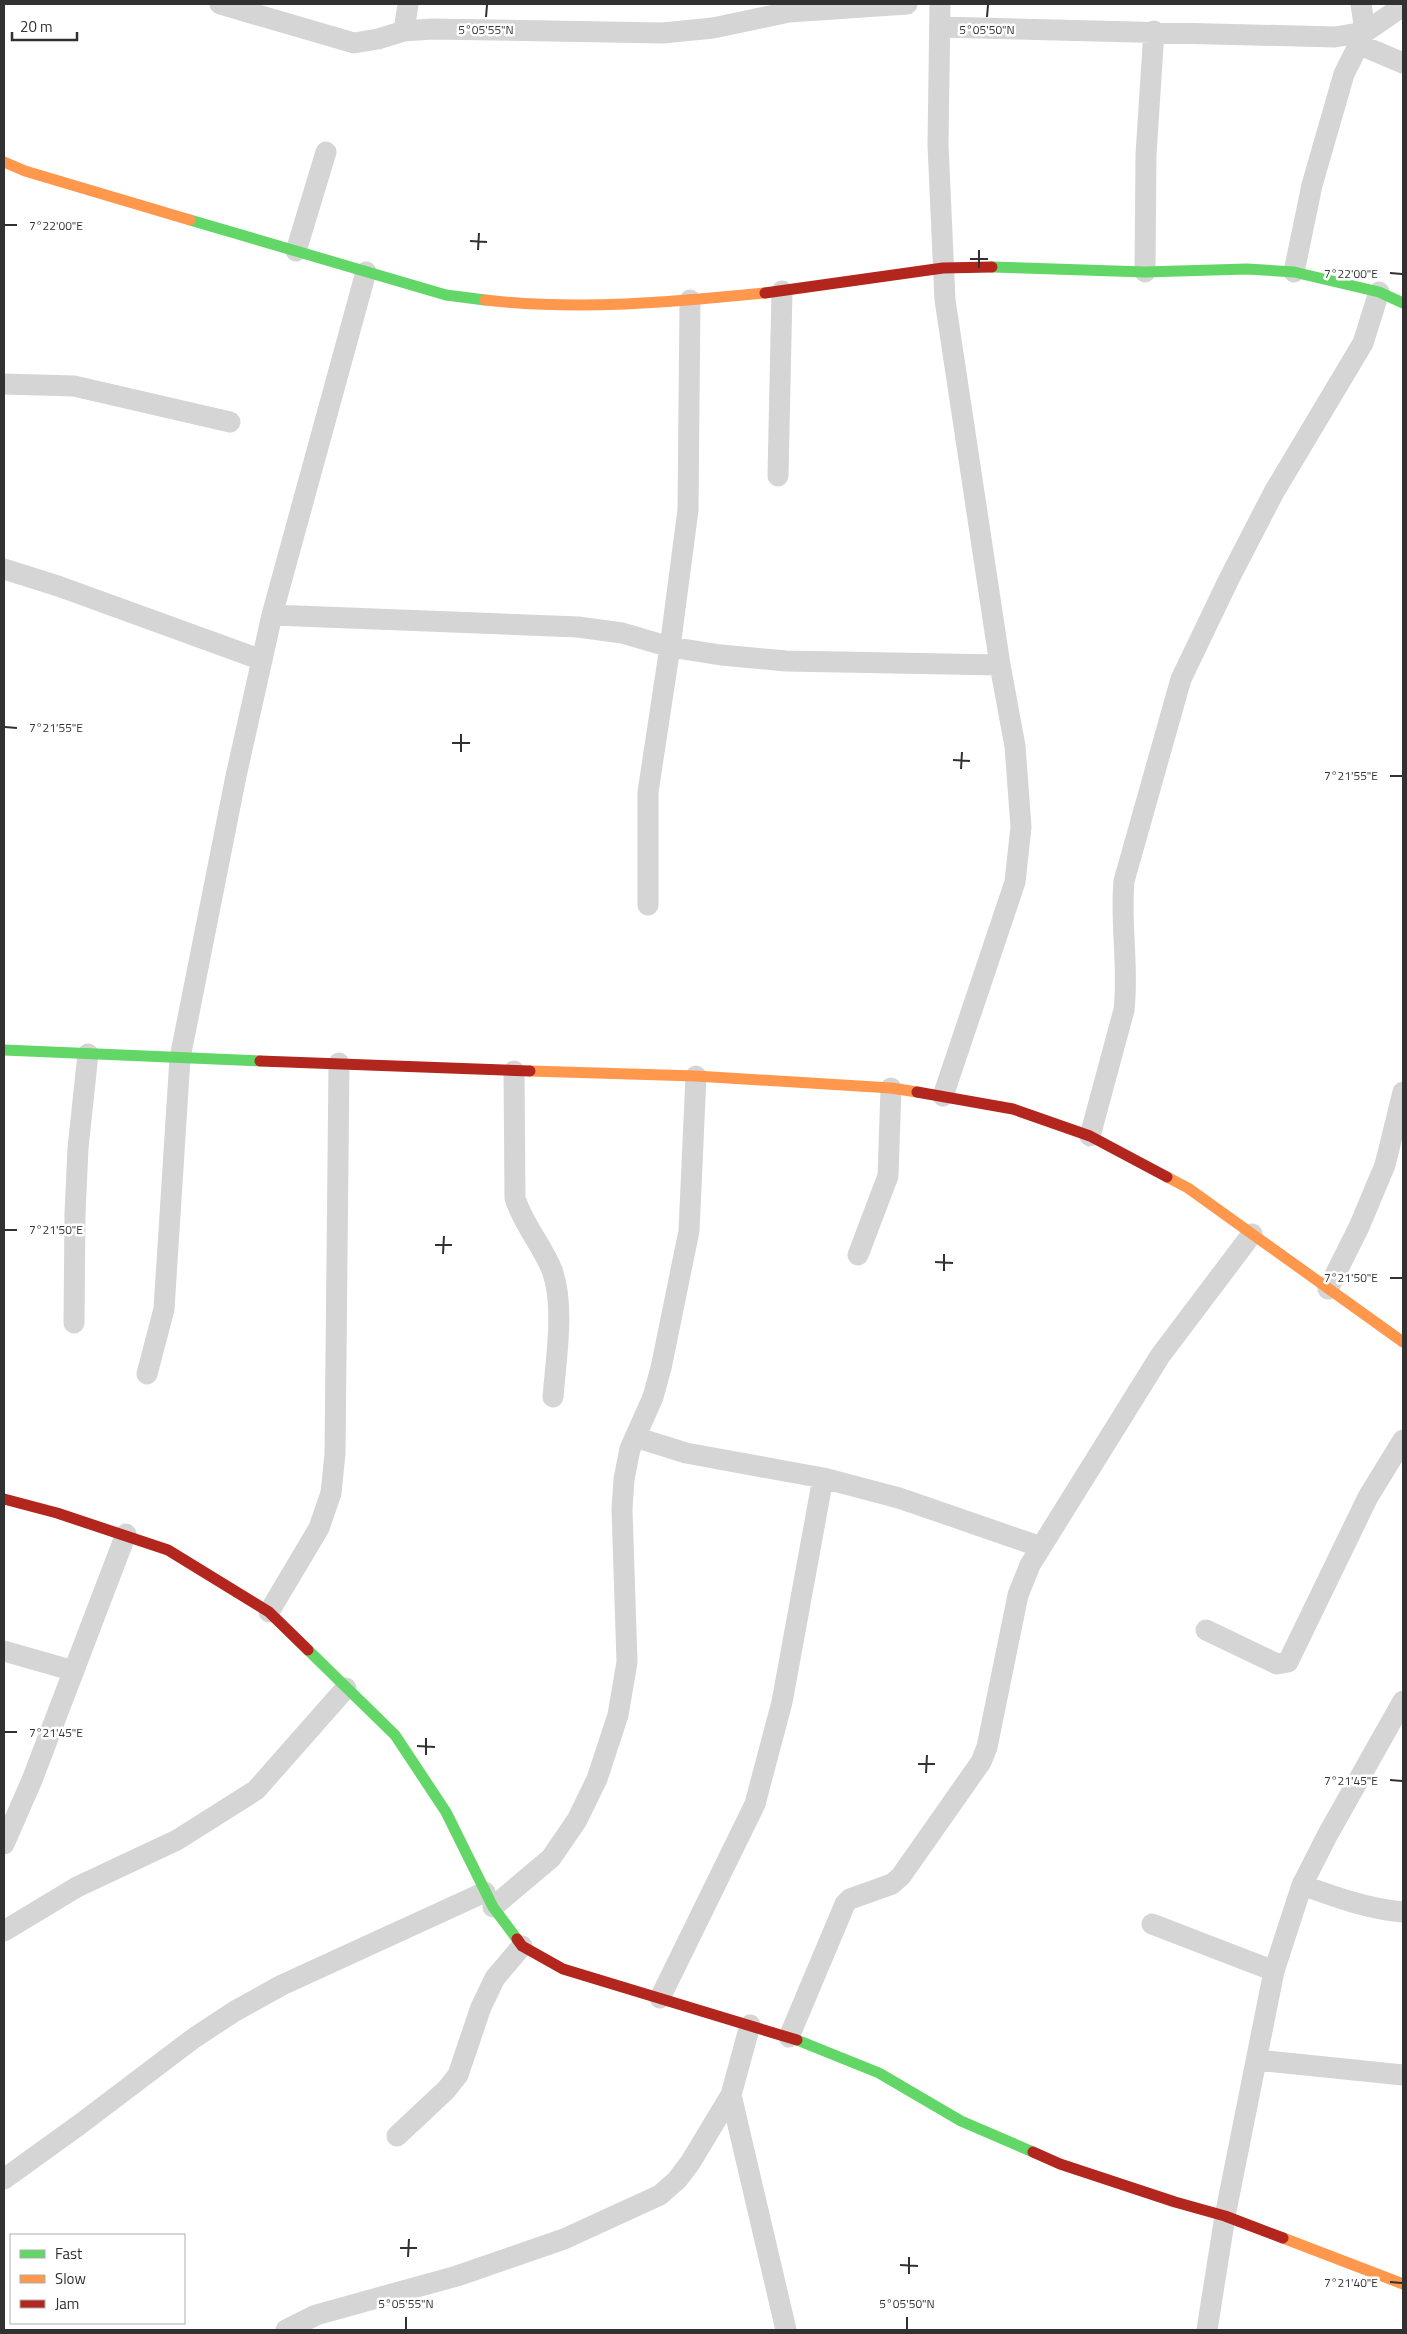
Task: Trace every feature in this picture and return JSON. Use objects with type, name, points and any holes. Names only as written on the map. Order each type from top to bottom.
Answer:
[{"type":"street","points":[[220,4],[354,43],[378,39],[404,31],[432,29],[663,33],[713,28],[789,12],[906,4]]},
{"type":"street","points":[[404,31],[408,4]]},
{"type":"street","points":[[940,4],[938,145],[945,300],[1000,665],[1015,746],[1021,827],[1015,882],[943,1096]]},
{"type":"street","points":[[1361,4],[1362,38]]},
{"type":"street","points":[[1294,272],[1312,185],[1344,74],[1362,38],[1403,6]]},
{"type":"street","points":[[940,27],[1154,31],[1362,38],[1403,63]]},
{"type":"street","points":[[1145,272],[1146,154],[1154,31]]},
{"type":"street","points":[[296,251],[326,152]]},
{"type":"street","points":[[4,162],[25,171],[446,295],[522,304],[690,300],[782,291],[943,268],[996,267],[1145,272],[1247,269],[1294,272],[1379,292],[1403,303]]},
{"type":"street","points":[[147,1374],[164,1309],[180,1058],[236,776],[272,615],[366,272]]},
{"type":"street","points":[[778,476],[782,291]]},
{"type":"street","points":[[1090,1136],[1124,1010],[1126,990],[1122,900],[1124,881],[1181,678],[1229,578],[1274,492],[1363,343],[1379,292]]},
{"type":"street","points":[[648,905],[648,792],[688,510],[690,300]]},
{"type":"street","points":[[4,384],[74,386],[230,422]]},
{"type":"street","points":[[4,569],[58,586],[262,660]]},
{"type":"street","points":[[272,615],[578,627],[622,633],[670,647],[786,662],[1000,665]]},
{"type":"street","points":[[4,1050],[514,1071],[696,1076],[891,1088],[1013,1109],[1090,1136],[1188,1188],[1403,1342]]},
{"type":"street","points":[[74,1323],[76,1194],[88,1054]]},
{"type":"street","points":[[268,1612],[320,1528],[331,1493],[335,1444],[339,1063]]},
{"type":"street","points":[[514,1071],[515,1198],[520,1213],[552,1270],[556,1288],[558,1312],[553,1396]]},
{"type":"street","points":[[4,2179],[194,2038],[236,2011],[282,1985],[489,1900],[551,1858],[577,1820],[597,1779],[618,1715],[628,1662],[622,1509],[624,1479],[635,1437],[653,1397],[661,1368],[689,1231],[696,1076]]},
{"type":"street","points":[[858,1255],[888,1176],[891,1088]]},
{"type":"street","points":[[1328,1289],[1359,1227],[1384,1165],[1403,1092]]},
{"type":"street","points":[[789,2036],[845,1904],[850,1899],[897,1881],[981,1762],[987,1746],[1018,1595],[1030,1565],[1160,1356],[1252,1234]]},
{"type":"street","points":[[635,1437],[696,1455],[823,1478],[899,1498],[1041,1547]]},
{"type":"street","points":[[1206,1630],[1277,1664],[1288,1662],[1368,1497],[1403,1440]]},
{"type":"street","points":[[660,1998],[754,1804],[782,1702],[823,1478]]},
{"type":"street","points":[[4,1499],[126,1534],[168,1550],[268,1612],[395,1735],[446,1812],[489,1900],[522,1946],[563,1969],[789,2036],[879,2073],[961,2121],[1060,2164],[1175,2202],[1225,2216],[1403,2284]]},
{"type":"street","points":[[4,1844],[32,1780],[126,1534]]},
{"type":"street","points":[[4,1651],[74,1671]]},
{"type":"street","points":[[4,1931],[77,1886],[176,1840],[256,1790],[346,1688]]},
{"type":"street","points":[[1207,2330],[1225,2216],[1274,1971],[1302,1885],[1328,1834],[1403,1701]]},
{"type":"street","points":[[1302,1885],[1340,1898],[1386,1910],[1403,1912]]},
{"type":"street","points":[[1152,1924],[1274,1971]]},
{"type":"street","points":[[397,2136],[446,2090],[458,2075],[481,2007],[495,1978],[522,1946]]},
{"type":"street","points":[[286,2330],[316,2315],[457,2276],[564,2239],[660,2195],[677,2180],[690,2163],[731,2094],[750,2025]]},
{"type":"street","points":[[1257,2060],[1403,2075]]},
{"type":"street","points":[[731,2094],[786,2330]]},
{"type":"traffic: fast","points":[[190,220],[446,295],[485,300]]},
{"type":"traffic: fast","points":[[992,267],[1145,272],[1247,269],[1294,272],[1379,292],[1403,303]]},
{"type":"traffic: fast","points":[[4,1050],[260,1061]]},
{"type":"traffic: fast","points":[[308,1650],[395,1735],[446,1812],[493,1907],[517,1939]]},
{"type":"traffic: fast","points":[[797,2040],[879,2073],[961,2121],[1033,2152]]},
{"type":"traffic: slow","points":[[4,162],[25,171],[190,220]]},
{"type":"traffic: slow","points":[[485,300],[555,305],[590,305],[660,302],[765,293]]},
{"type":"traffic: slow","points":[[530,1071],[696,1076],[891,1088],[917,1092]]},
{"type":"traffic: slow","points":[[1167,1177],[1188,1188],[1403,1342]]},
{"type":"traffic: slow","points":[[1283,2238],[1403,2284]]},
{"type":"traffic: jam","points":[[765,293],[943,268],[992,267]]},
{"type":"traffic: jam","points":[[260,1061],[530,1071]]},
{"type":"traffic: jam","points":[[917,1092],[1013,1109],[1090,1136],[1167,1177]]},
{"type":"traffic: jam","points":[[4,1499],[57,1513],[168,1550],[269,1612],[308,1650]]},
{"type":"traffic: jam","points":[[517,1939],[522,1946],[563,1969],[797,2040]]},
{"type":"traffic: jam","points":[[1033,2152],[1060,2164],[1175,2202],[1225,2216],[1283,2238]]}]
